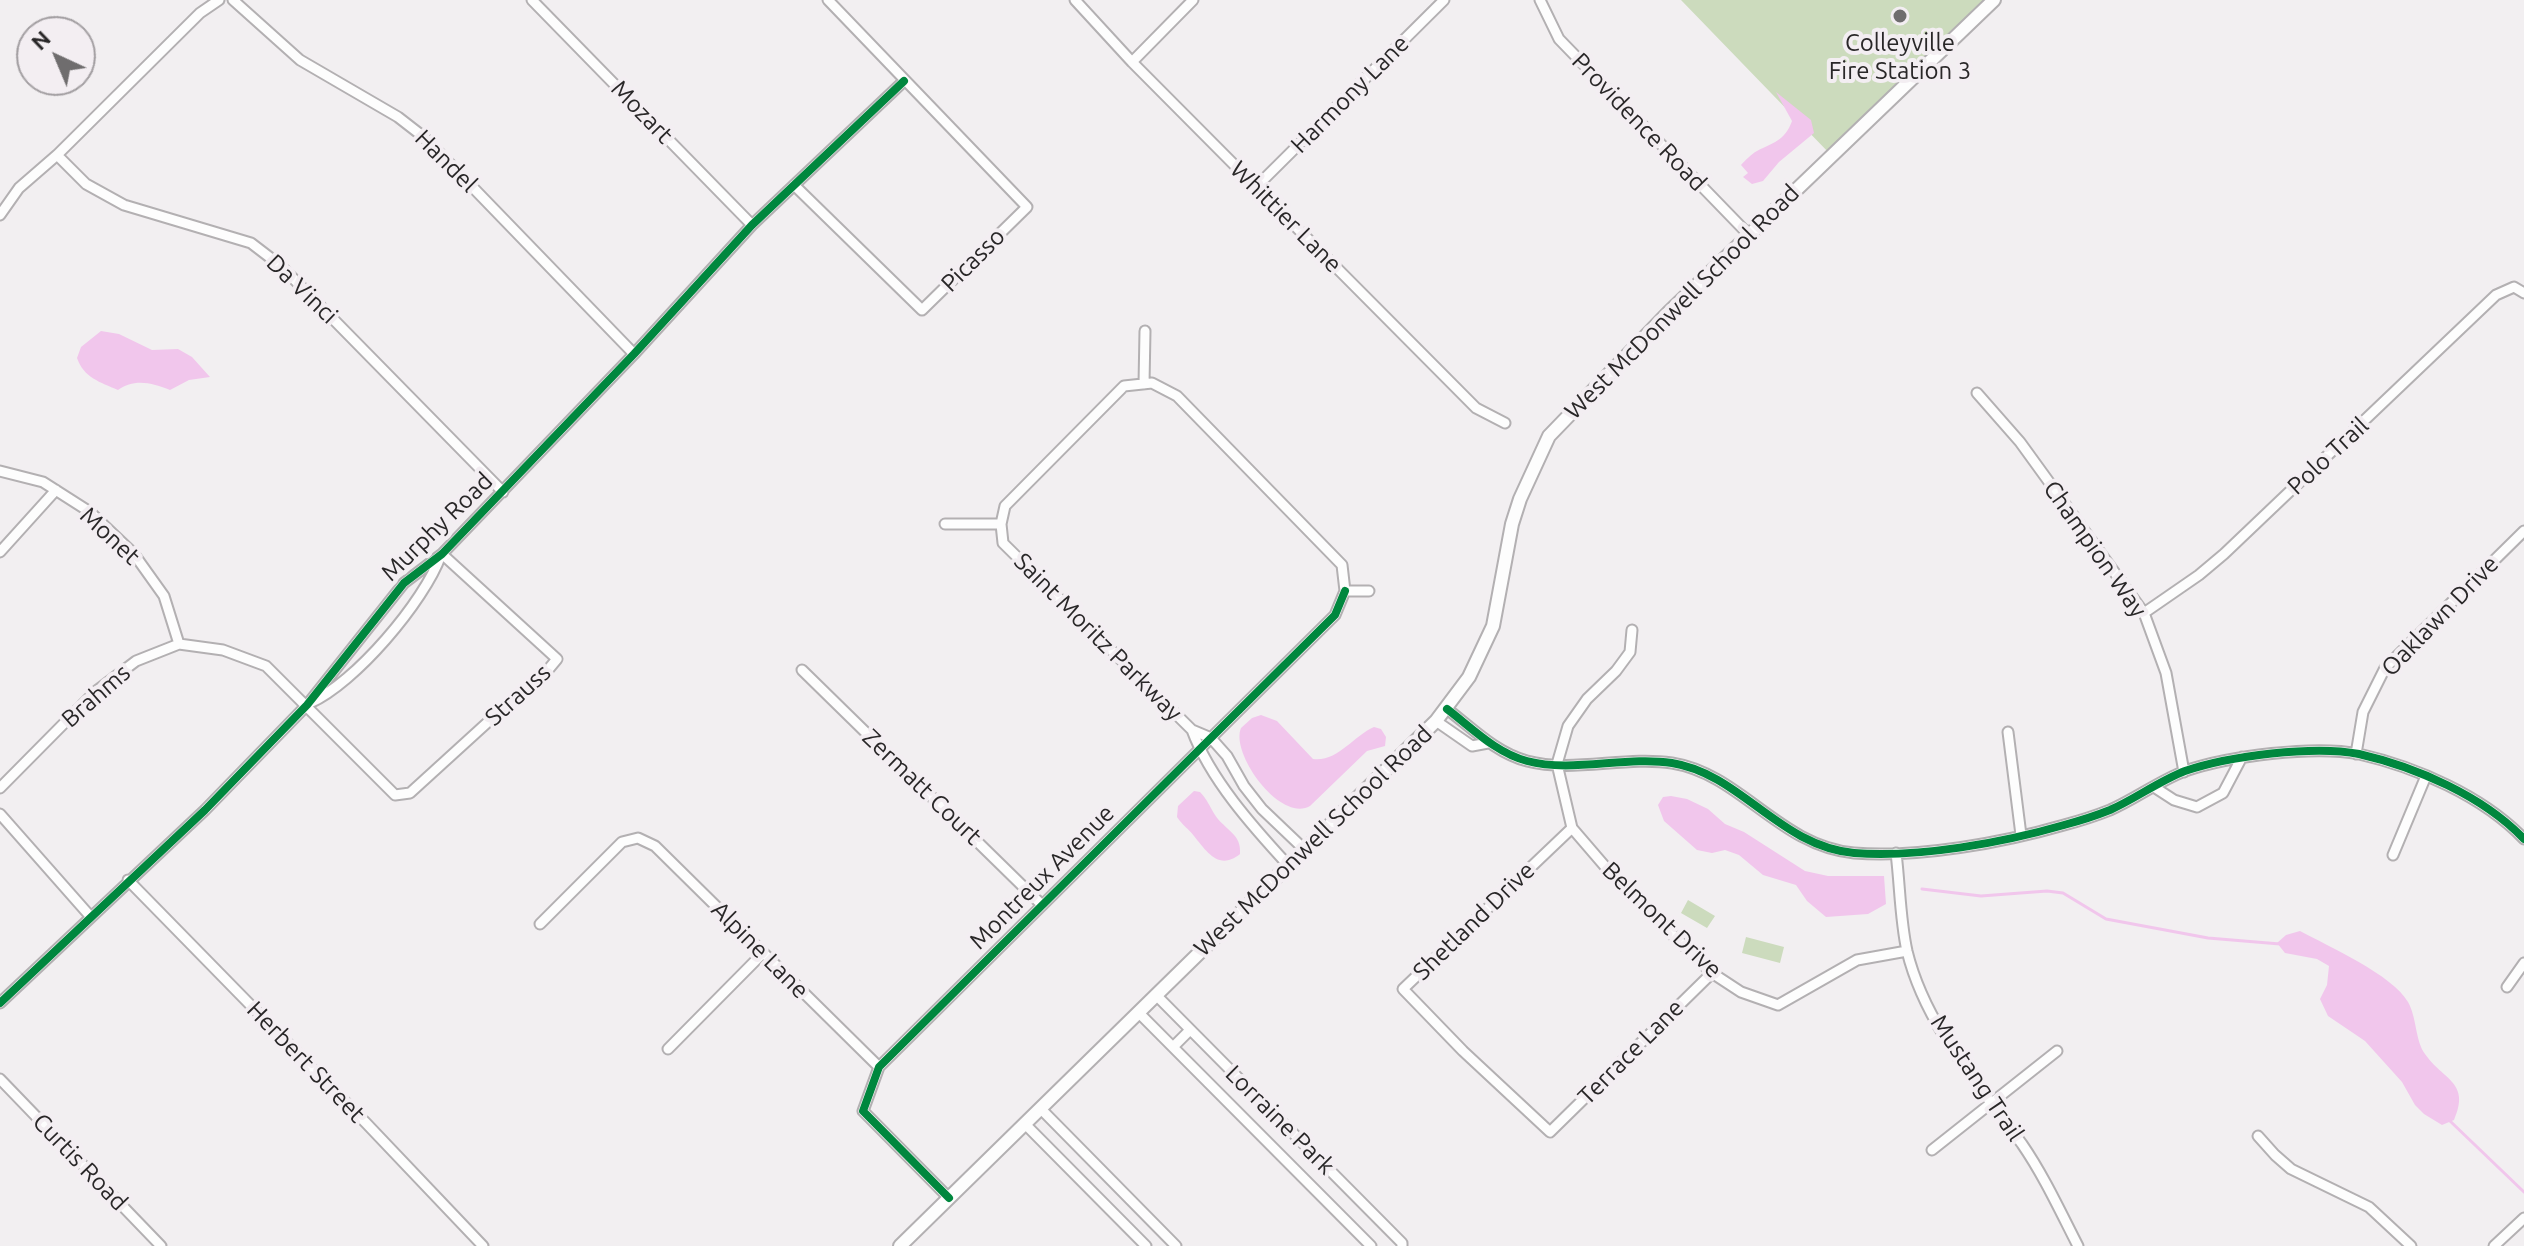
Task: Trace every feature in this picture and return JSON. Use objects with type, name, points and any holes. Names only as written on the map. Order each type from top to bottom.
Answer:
[{"type":"main road","name":"West McDonwell School Road","points":[[906,1244],[1024,1123],[1447,709],[1469,677],[1493,626],[1512,524],[1549,436],[1668,313],[1994,0]]},
{"type":"street","points":[[0,215],[19,188],[57,155],[200,13],[219,0]]},
{"type":"street","name":"Handel","points":[[233,0],[300,60],[398,117],[425,138],[634,354]]},
{"type":"street","name":"Mozart","points":[[532,0],[752,225]]},
{"type":"street","points":[[828,0],[904,81]]},
{"type":"street","name":"Whittier Lane","points":[[1075,0],[1132,62],[1476,408],[1505,423]]},
{"type":"street","points":[[1132,62],[1193,0]]},
{"type":"street","name":"Harmony Lane","points":[[1256,187],[1444,0]]},
{"type":"street","name":"Providence Road","points":[[1540,0],[1562,42],[1749,235]]},
{"type":"street","name":"Murphy Road","points":[[0,1003],[205,810],[307,705],[404,583],[442,554],[634,354],[752,225],[904,81]]},
{"type":"street","name":"Picasso","points":[[794,185],[922,310],[1027,207],[904,81]]},
{"type":"street","name":"Da Vinci","points":[[57,155],[86,184],[124,205],[251,243],[281,266],[503,492]]},
{"type":"street","name":"Polo Trail","points":[[2144,613],[2224,554],[2496,295],[2514,287],[2524,293]]},
{"type":"street","points":[[1145,331],[1144,384],[1152,383],[1177,396],[1342,565],[1345,591],[1369,591]]},
{"type":"street","name":"Saint Moritz Parkway","points":[[1144,384],[1124,386],[1005,506],[1001,524],[1003,543],[1192,730],[1211,738]]},
{"type":"street","name":"Champion Way","points":[[1977,393],[2020,442],[2144,613],[2166,673],[2184,772]]},
{"type":"street","name":"Monet","points":[[0,471],[43,482],[56,490],[90,512],[134,554],[164,596],[179,644]]},
{"type":"street","points":[[0,552],[56,490]]},
{"type":"street","points":[[945,524],[1001,524]]},
{"type":"street","name":"Oaklawn Drive","points":[[2356,754],[2363,712],[2385,668],[2524,531]]},
{"type":"street","name":"Murphy Road","points":[[307,705],[329,694],[377,648],[420,594],[442,554]]},
{"type":"street","name":"Strauss","points":[[395,795],[410,793],[522,691],[542,677],[557,659],[442,554]]},
{"type":"street","name":"Montreux Avenue","points":[[949,1198],[863,1111],[879,1067],[1335,615],[1345,591]]},
{"type":"street","points":[[1557,764],[1568,726],[1587,699],[1616,671],[1630,652],[1632,630]]},
{"type":"street","name":"Brahms","points":[[0,788],[95,692],[136,661],[179,644],[223,650],[266,666],[395,795]]},
{"type":"street","name":"Zermatt Court","points":[[802,670],[1042,905]]},
{"type":"street","points":[[1447,709],[1488,743],[1526,761],[1557,764],[1638,760],[1674,763],[1714,778],[1787,830],[1830,849],[1854,853],[1931,850],[2021,835],[2110,810],[2184,772],[2242,757],[2300,752],[2356,754],[2426,776],[2473,800],[2524,839]]},
{"type":"street","points":[[1436,721],[1472,746],[1488,743]]},
{"type":"street","name":"Saint Moritz Parkway","points":[[1192,730],[1199,749],[1245,819],[1288,865]]},
{"type":"street","points":[[2008,732],[2021,835]]},
{"type":"street","points":[[1211,738],[1227,756],[1262,809],[1305,850]]},
{"type":"street","points":[[2154,787],[2174,800],[2197,807],[2223,793],[2242,757]]},
{"type":"street","name":"Belmont Drive","points":[[1557,764],[1572,828],[1652,917],[1712,973],[1741,992],[1778,1005],[1857,960],[1907,951]]},
{"type":"street","points":[[2393,855],[2426,776]]},
{"type":"street","points":[[0,814],[90,916]]},
{"type":"street","name":"Shetland Drive","points":[[1550,1132],[1463,1051],[1403,989],[1572,828]]},
{"type":"street","name":"Alpine Lane","points":[[540,924],[622,842],[638,838],[655,846],[879,1067]]},
{"type":"street","name":"Mustang Trail","points":[[1896,853],[1907,951],[1934,1019],[1990,1105],[2022,1144],[2078,1246]]},
{"type":"street","name":"Herbert Street","points":[[128,880],[483,1246]]},
{"type":"street","points":[[668,1049],[762,954]]},
{"type":"street","points":[[2507,987],[2524,963]]},
{"type":"street","name":"Terrace Lane","points":[[1550,1132],[1712,973]]},
{"type":"street","name":"Lorraine Park","points":[[1156,995],[1402,1246]]},
{"type":"street","name":"Lorraine Park","points":[[1138,1012],[1371,1246]]},
{"type":"street","points":[[1173,1047],[1190,1030]]},
{"type":"street","points":[[1932,1150],[2057,1051]]},
{"type":"street","name":"Curtis Road","points":[[0,1079],[161,1246]]},
{"type":"street","points":[[1040,1108],[1176,1246]]},
{"type":"street","points":[[1024,1123],[1146,1246]]},
{"type":"street","points":[[2258,1136],[2291,1169],[2369,1207],[2411,1246]]},
{"type":"street","points":[[1062,1161],[1077,1146]]},
{"type":"street","points":[[2494,1246],[2524,1218]]},
{"type":"green space","points":[[1681,0],[1995,0],[1831,155]]},
{"type":"green space","points":[[1688,900],[1715,916],[1707,928],[1681,913]]},
{"type":"green space","points":[[1746,937],[1784,947],[1780,963],[1742,953]]},
{"type":"shaded area","points":[[1776,92],[1811,120],[1814,133],[1779,162],[1763,181],[1752,184],[1743,177],[1748,173],[1741,165],[1755,152],[1782,137],[1792,121]]},
{"type":"shaded area","points":[[101,331],[119,334],[152,350],[178,349],[192,357],[210,377],[189,380],[170,390],[144,383],[130,384],[118,390],[99,382],[88,375],[77,358],[81,347]]},
{"type":"shaded area","points":[[1261,715],[1277,721],[1313,759],[1338,753],[1374,727],[1381,729],[1386,737],[1385,746],[1367,751],[1310,806],[1298,809],[1285,804],[1260,783],[1243,753],[1241,728]]},
{"type":"shaded area","points":[[1194,791],[1200,792],[1219,820],[1236,837],[1240,854],[1233,859],[1226,861],[1214,857],[1177,817],[1178,806]]},
{"type":"shaded area","points":[[1663,797],[1687,799],[1708,809],[1725,824],[1744,832],[1805,871],[1828,876],[1884,876],[1886,904],[1868,914],[1826,917],[1807,901],[1796,885],[1763,875],[1739,855],[1725,850],[1712,853],[1697,850],[1664,821],[1658,805]]},
{"type":"shaded area","points":[[2300,931],[2359,962],[2400,992],[2411,1008],[2425,1054],[2457,1089],[2459,1097],[2454,1120],[2442,1125],[2424,1114],[2402,1082],[2365,1041],[2328,1016],[2320,999],[2327,985],[2329,966],[2317,959],[2285,953],[2277,943],[2286,935]]},
{"type":"waterway","points":[[1922,889],[1981,896],[2047,891],[2063,893],[2106,919],[2208,938],[2280,944]]},
{"type":"waterway","points":[[2450,1121],[2524,1192]]},
{"type":"cycle path","points":[[0,1003],[205,810],[307,705],[404,583],[442,554],[634,354],[752,225],[904,81]]},
{"type":"cycle path","points":[[949,1198],[863,1111],[879,1067],[1335,615],[1345,591]]},
{"type":"cycle path","points":[[1447,709],[1495,746],[1527,761],[1562,765],[1654,761],[1697,770],[1740,794],[1804,838],[1827,848],[1854,853],[1932,851],[2014,838],[2104,812],[2185,771],[2248,757],[2296,751],[2359,754],[2425,775],[2489,809],[2524,839]]},
{"type":"place","name":"Colleyville Fire Station 3","points":[[1900,16]]}]
